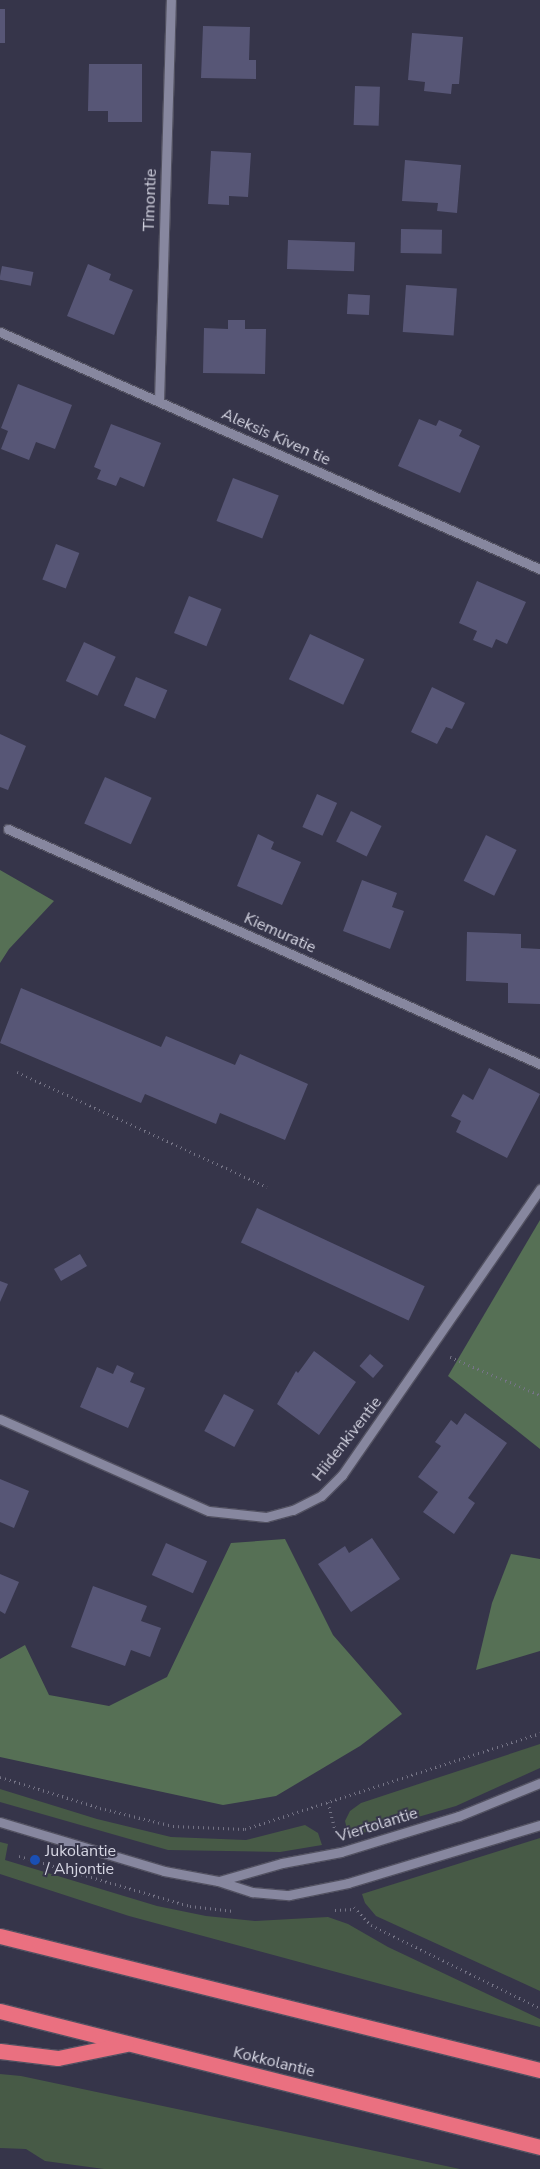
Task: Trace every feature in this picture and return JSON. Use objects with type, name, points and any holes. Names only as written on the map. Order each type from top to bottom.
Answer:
[{"type":"highway","points":[[0,1936],[540,2070]]},
{"type":"highway","name":"Kokkolantie","points":[[0,2011],[540,2147]]},
{"type":"highway","points":[[0,2051],[58,2058],[130,2043]]},
{"type":"street","name":"Timontie","points":[[159,401],[171,0]]},
{"type":"street","name":"Aleksis Kiven tie","points":[[0,332],[540,569]]},
{"type":"street","name":"Kiemuratie","points":[[8,829],[540,1064]]},
{"type":"street","name":"Hiidenkiventie","points":[[0,1419],[209,1511],[266,1517],[294,1510],[321,1496],[342,1475],[540,1189]]},
{"type":"street","name":"Viertolantie","points":[[218,1881],[274,1865],[341,1852],[459,1816],[540,1783]]},
{"type":"street","name":"Viertolantie","points":[[0,1822],[164,1871],[218,1881],[252,1892],[289,1895],[348,1883],[540,1825]]},
{"type":"path","points":[[17,1072],[267,1187]]},
{"type":"path","points":[[431,1349],[540,1395]]},
{"type":"path","points":[[0,1777],[100,1808],[173,1826],[246,1829],[540,1733]]},
{"type":"path","points":[[328,1802],[341,1852]]},
{"type":"path","points":[[348,1883],[354,1909],[371,1925],[540,2008]]},
{"type":"green space","points":[[0,870],[54,901],[9,949],[0,963]]},
{"type":"green space","points":[[540,1220],[540,1449],[448,1376]]},
{"type":"green space","points":[[285,1539],[333,1635],[402,1714],[360,1746],[276,1796],[223,1805],[0,1757],[0,1659],[25,1645],[49,1695],[109,1706],[167,1677],[231,1543]]},
{"type":"green space","points":[[511,1554],[540,1559],[540,1651],[476,1670],[492,1603]]},
{"type":"green space","points":[[540,1744],[540,1768],[456,1806],[349,1837],[345,1821],[350,1811],[361,1803]]},
{"type":"green space","points":[[0,1789],[97,1819],[171,1837],[246,1840],[305,1825],[318,1833],[322,1845],[280,1852],[168,1850],[0,1802]]},
{"type":"green space","points":[[540,1838],[540,1991],[376,1916],[365,1903],[362,1894]]},
{"type":"green space","points":[[0,1842],[8,1844],[5,1860],[157,1906],[206,1916],[255,1921],[328,1917],[348,1924],[388,1947],[540,2019],[540,2027],[129,1916],[0,1874]]},
{"type":"green space","points":[[0,2074],[21,2076],[460,2169],[104,2169],[45,2161],[26,2149],[0,2148]]},
{"type":"building","points":[[0,9],[5,9],[5,43],[0,43]]},
{"type":"building","points":[[203,26],[250,27],[249,60],[256,60],[256,79],[201,78]]},
{"type":"building","points":[[412,33],[463,37],[459,84],[452,84],[451,94],[424,91],[425,82],[408,80]]},
{"type":"building","points":[[89,64],[142,64],[142,122],[108,122],[108,111],[88,111]]},
{"type":"building","points":[[355,86],[380,87],[379,126],[354,125]]},
{"type":"building","points":[[211,151],[251,153],[248,197],[229,196],[229,205],[208,204]]},
{"type":"building","points":[[405,160],[461,165],[457,213],[437,211],[438,203],[402,201]]},
{"type":"building","points":[[401,229],[442,230],[442,254],[401,253]]},
{"type":"building","points":[[288,240],[355,242],[354,271],[287,269]]},
{"type":"building","points":[[88,264],[111,274],[109,280],[133,290],[114,335],[67,316]]},
{"type":"building","points":[[2,266],[33,272],[31,286],[0,280]]},
{"type":"building","points":[[406,285],[457,289],[454,335],[403,332]]},
{"type":"building","points":[[348,294],[370,295],[369,315],[347,314]]},
{"type":"building","points":[[228,320],[245,320],[245,329],[266,329],[265,374],[203,373],[204,328],[228,329]]},
{"type":"building","points":[[18,384],[72,405],[55,449],[36,442],[29,460],[1,449],[8,431],[1,428]]},
{"type":"building","points":[[419,419],[436,426],[439,420],[462,430],[459,436],[480,446],[460,493],[398,466]]},
{"type":"building","points":[[111,424],[161,443],[144,487],[120,477],[116,486],[97,479],[101,470],[94,467]]},
{"type":"building","points":[[233,478],[279,496],[262,539],[217,521]]},
{"type":"building","points":[[56,544],[79,553],[66,588],[42,579]]},
{"type":"building","points":[[477,581],[526,602],[507,644],[496,639],[492,648],[473,640],[477,631],[459,623]]},
{"type":"building","points":[[189,596],[221,609],[206,646],[174,633]]},
{"type":"building","points":[[310,634],[364,659],[343,705],[289,679]]},
{"type":"building","points":[[84,642],[116,657],[98,696],[66,681]]},
{"type":"building","points":[[136,677],[167,690],[155,719],[124,706]]},
{"type":"building","points":[[432,687],[465,703],[452,729],[446,727],[437,744],[411,732]]},
{"type":"building","points":[[0,734],[26,746],[8,790],[0,787]]},
{"type":"building","points":[[105,777],[152,798],[131,844],[84,824]]},
{"type":"building","points":[[317,794],[337,803],[322,836],[302,827]]},
{"type":"building","points":[[351,811],[382,826],[367,856],[336,842]]},
{"type":"building","points":[[258,834],[274,842],[271,849],[301,862],[282,905],[237,886]]},
{"type":"building","points":[[486,835],[517,850],[494,896],[464,881]]},
{"type":"building","points":[[362,880],[397,893],[392,907],[404,911],[390,949],[343,931]]},
{"type":"building","points":[[467,932],[521,934],[521,948],[540,949],[540,1004],[508,1003],[508,983],[466,981]]},
{"type":"building","points":[[21,988],[161,1047],[166,1036],[235,1065],[240,1054],[308,1084],[285,1140],[220,1113],[216,1124],[145,1094],[141,1103],[0,1043]]},
{"type":"building","points":[[489,1068],[540,1094],[507,1158],[456,1132],[461,1121],[451,1116],[463,1094],[473,1100]]},
{"type":"building","points":[[257,1208],[425,1286],[409,1321],[241,1242]]},
{"type":"building","points":[[80,1254],[87,1266],[61,1281],[54,1269]]},
{"type":"building","points":[[0,1281],[8,1284],[0,1302]]},
{"type":"building","points":[[314,1351],[356,1382],[319,1435],[277,1404],[296,1371],[298,1373]]},
{"type":"building","points":[[370,1354],[384,1366],[373,1378],[360,1366]]},
{"type":"building","points":[[117,1365],[134,1373],[130,1382],[145,1388],[128,1428],[80,1407],[97,1367],[113,1374]]},
{"type":"building","points":[[224,1394],[254,1410],[234,1447],[204,1431]]},
{"type":"building","points":[[465,1413],[507,1443],[468,1498],[475,1503],[454,1534],[423,1512],[438,1492],[418,1477],[441,1446],[435,1442],[451,1420],[457,1425]]},
{"type":"building","points":[[0,1479],[29,1491],[14,1528],[0,1522]]},
{"type":"building","points":[[372,1538],[400,1579],[351,1612],[318,1564],[345,1546],[349,1553]]},
{"type":"building","points":[[166,1543],[207,1561],[193,1593],[152,1575]]},
{"type":"building","points":[[0,1574],[19,1582],[5,1614],[0,1611]]},
{"type":"building","points":[[93,1586],[147,1606],[141,1621],[161,1628],[150,1657],[131,1650],[125,1666],[71,1647]]},
{"type":"place","name":"Jukolantie / Ahjontie","points":[[35,1860]]}]
